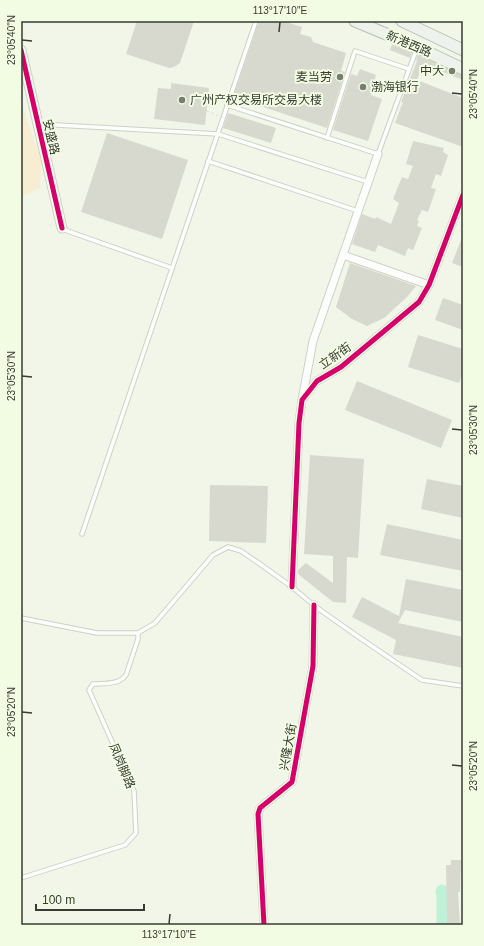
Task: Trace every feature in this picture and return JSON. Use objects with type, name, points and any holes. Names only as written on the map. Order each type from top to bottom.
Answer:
[{"type":"main road","name":"新港西路","points":[[355,21],[417,47],[463,69]]},
{"type":"main road","name":"新港西路","points":[[402,21],[463,50]]},
{"type":"street","name":"安盛路","points":[[21,50],[62,228]]},
{"type":"street","points":[[292,587],[299,431],[302,400],[313,341],[378,154]]},
{"type":"street","name":"立新街","points":[[302,400],[317,381],[341,367],[419,302],[429,285],[463,195]]},
{"type":"street","points":[[343,254],[429,285]]},
{"type":"street","name":"兴隆大街","points":[[264,925],[258,814],[260,808],[292,782],[313,666],[314,605]]},
{"type":"lane","points":[[82,534],[256,21]]},
{"type":"lane","points":[[228,105],[378,154],[417,47]]},
{"type":"lane","points":[[328,138],[355,51],[409,69]]},
{"type":"lane","points":[[38,124],[218,134],[368,182]]},
{"type":"lane","points":[[208,161],[358,211]]},
{"type":"lane","points":[[62,228],[172,268]]},
{"type":"lane","points":[[21,618],[97,633],[138,633],[155,623],[213,555],[228,547],[241,551],[292,587],[314,605],[422,680],[463,686]]},
{"type":"lane","name":"凤岗脚路","points":[[21,878],[125,845],[136,833],[134,791],[89,690],[93,684],[123,680],[138,639],[138,633]]},
{"type":"path","points":[[207,111],[224,118]]},
{"type":"shaded area","points":[[21,109],[23,109],[41,159],[40,188],[21,197]]},
{"type":"building","points":[[137,21],[194,21],[180,63],[169,68],[126,54]]},
{"type":"building","points":[[259,21],[283,21],[302,27],[300,34],[311,37],[313,42],[346,53],[341,71],[345,72],[327,128],[233,97]]},
{"type":"building","points":[[392,44],[412,52],[410,58],[390,50]]},
{"type":"building","points":[[418,55],[463,76],[463,80],[423,64],[417,80],[463,98],[463,147],[395,123]]},
{"type":"building","points":[[360,69],[376,75],[371,95],[382,99],[368,141],[333,130],[351,74],[357,76]]},
{"type":"building","name":"广州产权交易所交易大楼","points":[[171,83],[209,88],[205,125],[154,119],[158,88],[171,89]]},
{"type":"building","points":[[228,113],[276,128],[271,143],[223,128]]},
{"type":"building","points":[[107,133],[188,160],[162,239],[81,212]]},
{"type":"building","points":[[413,141],[444,148],[443,152],[448,155],[441,176],[436,174],[431,188],[436,189],[428,212],[422,210],[417,220],[419,221],[417,226],[422,228],[413,250],[408,248],[405,256],[378,245],[375,252],[352,244],[362,214],[375,219],[376,217],[391,224],[399,203],[393,199],[402,177],[408,179],[413,166],[406,164]]},
{"type":"building","points":[[463,235],[463,267],[452,263]]},
{"type":"building","points":[[350,263],[416,286],[407,297],[384,318],[367,326],[352,319],[336,307]]},
{"type":"building","points":[[443,298],[463,305],[463,330],[435,320]]},
{"type":"building","points":[[418,335],[463,349],[463,372],[459,383],[408,367]]},
{"type":"building","points":[[357,381],[452,420],[441,448],[345,410]]},
{"type":"building","points":[[310,455],[364,459],[358,558],[347,557],[346,603],[333,602],[298,574],[298,570],[306,563],[333,583],[333,556],[304,554]]},
{"type":"building","points":[[427,479],[463,486],[463,518],[421,509]]},
{"type":"building","points":[[210,485],[268,486],[266,543],[209,541]]},
{"type":"building","points":[[387,524],[463,540],[463,571],[380,555]]},
{"type":"building","points":[[406,579],[463,590],[463,622],[405,610],[398,623],[463,637],[463,668],[393,654],[396,640],[352,617],[362,597],[399,616]]},
{"type":"building","points":[[451,860],[461,860],[460,892],[458,892],[460,925],[447,925],[446,865],[451,865]]},
{"type":"waterway","points":[[442,891],[443,925]]},
{"type":"cycle path","points":[[21,50],[62,228]]},
{"type":"cycle path","points":[[292,587],[299,423],[302,400],[317,381],[341,367],[419,302],[429,285],[463,195]]},
{"type":"cycle path","points":[[264,925],[258,814],[260,808],[292,782],[313,666],[314,605]]},
{"type":"place","name":"中大","points":[[452,71]]},
{"type":"place","name":"麦当劳","points":[[340,77]]},
{"type":"place","name":"渤海银行","points":[[363,87]]},
{"type":"place","name":"广州产权交易所交易大楼","points":[[182,100]]}]
